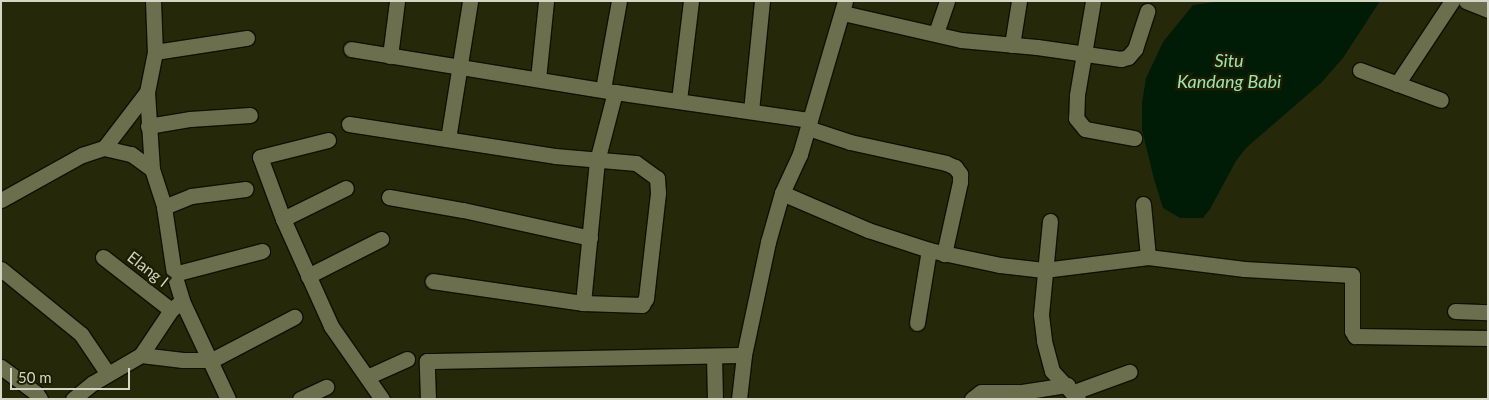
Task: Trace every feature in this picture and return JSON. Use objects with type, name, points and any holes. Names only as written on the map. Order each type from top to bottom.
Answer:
[{"type":"street","points":[[153,1],[155,52],[147,92],[148,126],[152,169],[164,207],[177,306],[212,360],[228,399]]},
{"type":"street","points":[[390,56],[397,1]]},
{"type":"street","points":[[448,139],[470,1]]},
{"type":"street","points":[[538,79],[546,1]]},
{"type":"street","points":[[583,303],[597,161],[609,91],[619,1]]},
{"type":"street","points":[[679,100],[691,1]]},
{"type":"street","points":[[751,111],[762,1]]},
{"type":"street","points":[[936,33],[947,1]]},
{"type":"street","points":[[1012,44],[1020,1]]},
{"type":"street","points":[[1093,1],[1086,53],[1075,108],[1079,124],[1094,132],[1134,138]]},
{"type":"street","points":[[1397,84],[1452,1]]},
{"type":"street","points":[[1466,1],[1488,10]]},
{"type":"street","points":[[739,399],[744,355],[768,242],[782,193],[800,154],[807,122],[841,5],[962,40],[1012,44],[1121,59],[1128,57],[1135,49],[1147,11]]},
{"type":"street","points":[[155,52],[247,38]]},
{"type":"street","points":[[351,49],[609,91],[751,111],[807,122],[850,142],[946,163],[955,167],[960,174],[960,182],[944,254]]},
{"type":"street","points":[[1360,70],[1441,100]]},
{"type":"street","points":[[1,200],[82,156],[104,148],[147,92]]},
{"type":"street","points":[[148,126],[190,119],[250,115]]},
{"type":"street","points":[[349,124],[597,161],[642,165],[657,178],[658,193],[645,302],[640,306],[583,303],[434,280]]},
{"type":"street","points":[[328,140],[260,157],[283,219],[331,326],[382,399]]},
{"type":"street","points":[[104,148],[131,154],[152,169]]},
{"type":"street","points":[[283,219],[346,188]]},
{"type":"street","points":[[164,207],[191,196],[246,189]]},
{"type":"street","points":[[782,193],[868,230],[944,254],[1000,264],[1044,270],[1148,257],[1212,266],[1352,275],[1352,331],[1355,336],[1488,338]]},
{"type":"street","points":[[389,197],[473,212],[590,238]]},
{"type":"street","points":[[1143,204],[1148,257]]},
{"type":"street","points":[[1050,221],[1041,315],[1044,341],[1052,371],[1073,392]]},
{"type":"street","points":[[308,276],[381,239]]},
{"type":"street","points":[[174,274],[262,250]]},
{"type":"street","points":[[917,323],[930,250]]},
{"type":"street","name":"Elang I","points":[[103,257],[177,306]]},
{"type":"street","points":[[1,269],[81,334],[108,374]]},
{"type":"street","points":[[73,399],[108,374],[141,355],[177,306]]},
{"type":"street","points":[[1455,311],[1488,312]]},
{"type":"street","points":[[141,355],[183,360],[212,360],[294,317]]},
{"type":"street","points":[[428,399],[428,361],[744,355]]},
{"type":"street","points":[[714,356],[715,399]]},
{"type":"street","points":[[367,377],[408,360]]},
{"type":"street","points":[[1,367],[36,392],[40,399]]},
{"type":"street","points":[[972,399],[981,392],[1073,392],[1129,372]]},
{"type":"street","points":[[300,399],[326,387]]},
{"type":"water","name":"Situ Kandang Babi","points":[[1222,1],[1380,1],[1343,58],[1321,83],[1246,148],[1236,161],[1210,209],[1203,218],[1180,218],[1163,208],[1142,130],[1142,103],[1146,78],[1163,42],[1193,5]]}]
